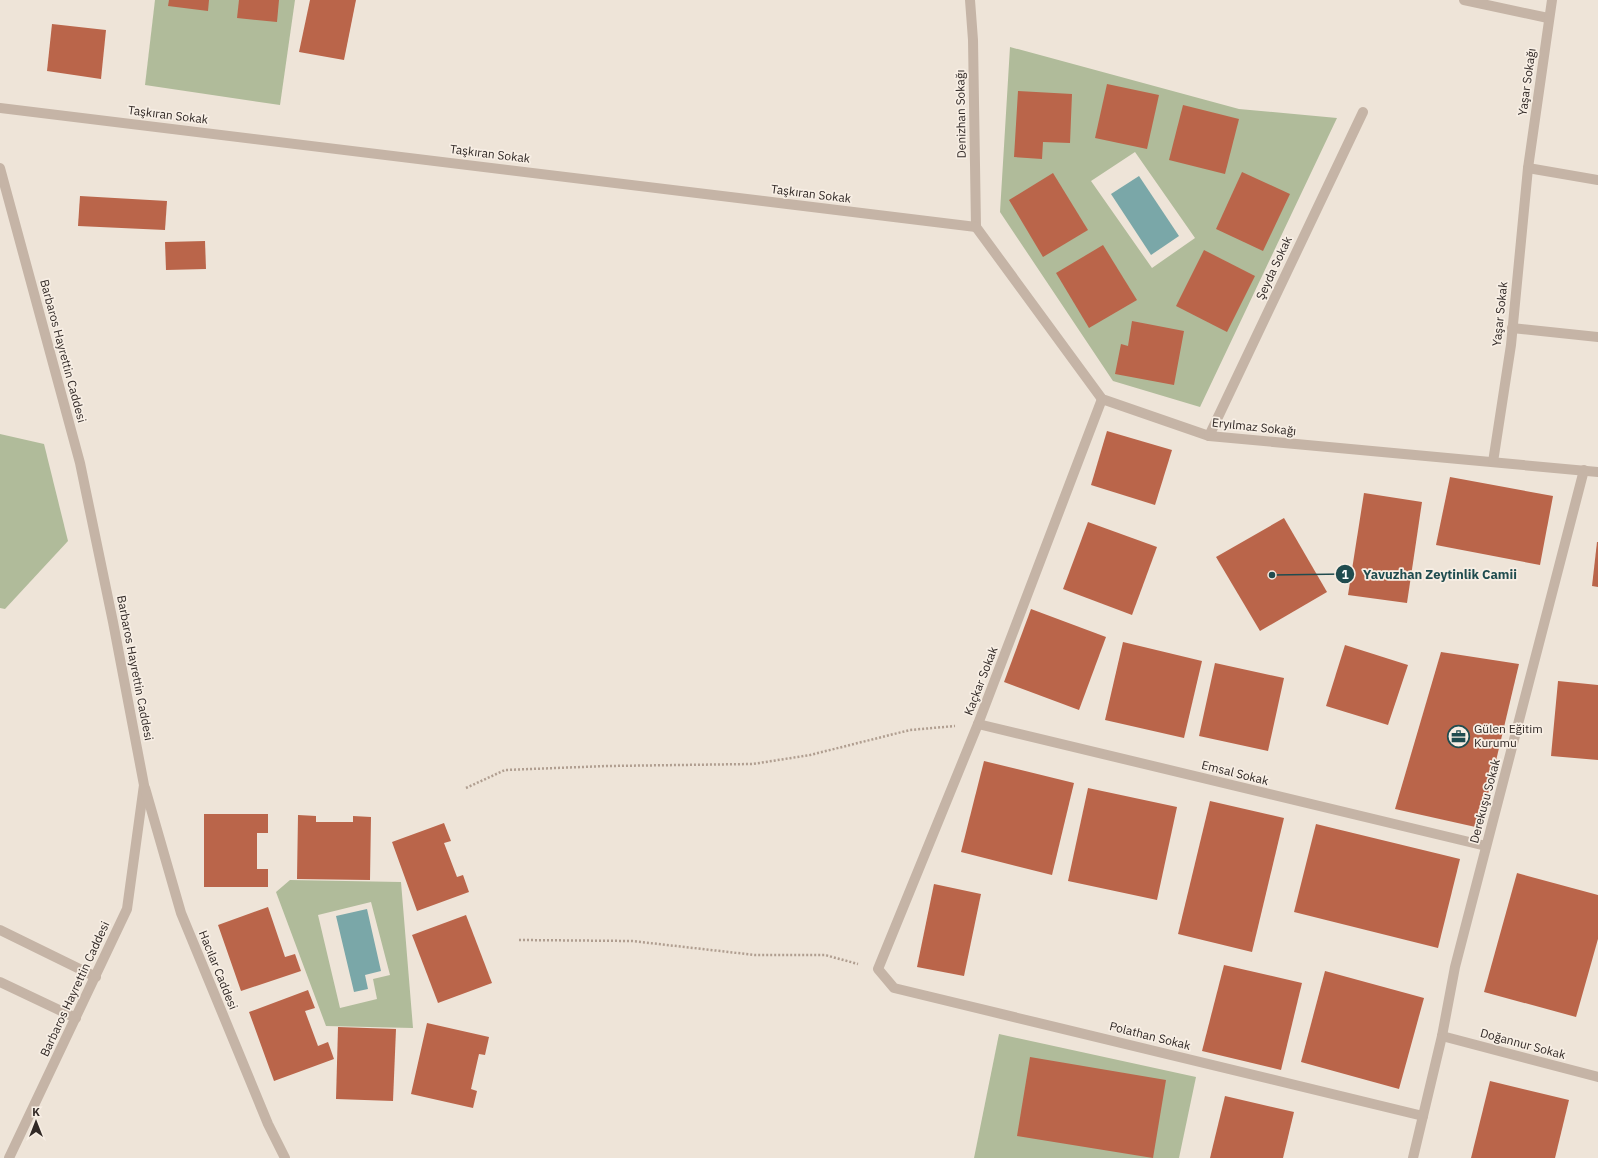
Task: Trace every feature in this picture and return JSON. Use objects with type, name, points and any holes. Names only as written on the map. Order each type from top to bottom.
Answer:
[{"type":"street","name":"Denizhan Sokağı","points":[[970,0],[973,40],[976,227]]},
{"type":"street","points":[[1464,0],[1548,18]]},
{"type":"street","name":"Yaşar Sokağı","points":[[1528,168],[1548,18],[1552,0]]},
{"type":"street","name":"Taşkıran Sokak","points":[[0,108],[976,227]]},
{"type":"street","name":"Şeyda Sokak","points":[[1209,436],[1363,112]]},
{"type":"street","name":"Barbaros Hayrettin Caddesi","points":[[0,168],[80,464],[144,785],[127,909],[9,1158]]},
{"type":"street","points":[[1528,168],[1598,180]]},
{"type":"street","name":"Yaşar Sokak","points":[[1493,462],[1512,328],[1528,168]]},
{"type":"street","points":[[976,227],[1102,399]]},
{"type":"street","points":[[1512,328],[1598,337]]},
{"type":"street","name":"Eryılmaz Sokağı","points":[[1102,399],[1209,436],[1598,472]]},
{"type":"street","name":"Kaçkar Sokak","points":[[878,970],[978,724],[1102,399]]},
{"type":"street","name":"Derekuşu Sokak","points":[[1413,1158],[1442,1036],[1455,967],[1584,470]]},
{"type":"street","name":"Emsal Sokak","points":[[978,724],[1486,846]]},
{"type":"street","name":"Hacılar Caddesi","points":[[144,785],[181,913],[268,1124],[285,1158]]},
{"type":"street","points":[[0,930],[96,977]]},
{"type":"street","name":"Polathan Sokak","points":[[878,970],[894,988],[1423,1116]]},
{"type":"street","points":[[0,982],[76,1018]]},
{"type":"street","name":"Doğannur Sokak","points":[[1442,1036],[1598,1077]]},
{"type":"path","points":[[466,788],[505,770],[607,766],[753,764],[810,755],[910,730],[978,724]]},
{"type":"path","points":[[519,940],[632,941],[755,956],[825,954],[878,970]]},
{"type":"green space","points":[[155,0],[295,0],[280,105],[145,85]]},
{"type":"green space","points":[[1010,47],[1239,109],[1337,118],[1200,407],[1113,381],[1000,212]],"holes":[[[1135,152],[1195,238],[1152,268],[1091,181]]]},
{"type":"green space","points":[[0,434],[44,444],[68,541],[5,609],[0,608]]},
{"type":"green space","points":[[290,880],[401,882],[413,1028],[326,1026],[276,892]],"holes":[[[371,902],[390,975],[373,979],[377,999],[340,1008],[318,915]]]},
{"type":"green space","points":[[999,1034],[1196,1077],[1179,1158],[974,1158]]},
{"type":"water","points":[[1139,176],[1179,236],[1151,255],[1111,194]]},
{"type":"water","points":[[367,909],[381,971],[365,975],[368,989],[354,992],[336,916]]},
{"type":"building","points":[[169,0],[209,0],[208,11],[168,6]]},
{"type":"building","points":[[239,0],[279,0],[277,22],[237,18]]},
{"type":"building","points":[[310,0],[356,0],[344,60],[299,52]]},
{"type":"building","points":[[52,24],[106,30],[101,79],[47,71]]},
{"type":"building","points":[[1107,84],[1159,95],[1147,149],[1095,138]]},
{"type":"building","points":[[1018,91],[1072,94],[1070,143],[1043,142],[1042,159],[1014,157]]},
{"type":"building","points":[[1183,105],[1239,119],[1225,174],[1169,160]]},
{"type":"building","points":[[1242,172],[1290,194],[1263,251],[1216,229]]},
{"type":"building","points":[[1053,173],[1088,230],[1043,257],[1009,200]]},
{"type":"building","points":[[80,196],[167,201],[165,230],[78,226]]},
{"type":"building","points":[[205,241],[206,269],[166,270],[165,242]]},
{"type":"building","points":[[1103,245],[1137,300],[1089,328],[1056,273]]},
{"type":"building","points":[[1204,250],[1255,276],[1227,332],[1176,306]]},
{"type":"building","points":[[1132,321],[1184,331],[1174,385],[1115,374],[1121,344],[1128,346]]},
{"type":"building","points":[[1107,431],[1172,450],[1155,505],[1091,485]]},
{"type":"building","points":[[1450,477],[1553,496],[1540,565],[1436,545]]},
{"type":"building","points":[[1364,493],[1422,502],[1407,603],[1348,595]]},
{"type":"building","points":[[1284,518],[1327,592],[1260,631],[1216,557]]},
{"type":"building","points":[[1088,522],[1157,547],[1132,615],[1063,589]]},
{"type":"building","points":[[1598,542],[1598,587],[1592,586]]},
{"type":"building","points":[[1031,609],[1106,637],[1079,710],[1004,682]]},
{"type":"building","points":[[1123,642],[1202,661],[1184,738],[1105,720]]},
{"type":"building","points":[[1345,645],[1408,665],[1388,725],[1326,706]]},
{"type":"building","name":"Gülen Eği̇ti̇m Kurumu","points":[[1441,652],[1519,664],[1480,828],[1395,809]]},
{"type":"building","points":[[1215,663],[1284,678],[1268,751],[1199,736]]},
{"type":"building","points":[[1558,681],[1598,685],[1598,760],[1551,756]]},
{"type":"building","points":[[984,761],[1074,783],[1052,875],[961,852]]},
{"type":"building","points":[[1088,788],[1177,807],[1157,900],[1068,881]]},
{"type":"building","points":[[1210,801],[1284,818],[1252,952],[1178,934]]},
{"type":"building","points":[[204,814],[268,814],[268,833],[257,833],[257,869],[268,869],[268,887],[204,887]]},
{"type":"building","points":[[298,815],[316,816],[316,822],[353,822],[353,816],[371,817],[370,880],[297,879]]},
{"type":"building","points":[[444,823],[451,841],[444,843],[457,877],[463,875],[469,892],[417,911],[392,842]]},
{"type":"building","points":[[1316,824],[1460,859],[1438,948],[1294,912]]},
{"type":"building","points":[[1517,873],[1598,895],[1598,939],[1576,1017],[1484,992]]},
{"type":"building","points":[[934,884],[981,894],[964,976],[917,967]]},
{"type":"building","points":[[268,907],[285,957],[295,954],[301,971],[241,991],[218,925]]},
{"type":"building","points":[[466,915],[492,983],[438,1003],[412,935]]},
{"type":"building","points":[[1224,965],[1302,983],[1281,1070],[1202,1051]]},
{"type":"building","points":[[1325,971],[1424,998],[1399,1089],[1301,1062]]},
{"type":"building","points":[[308,990],[315,1008],[305,1011],[318,1046],[328,1042],[334,1059],[274,1081],[249,1012]]},
{"type":"building","points":[[427,1023],[489,1037],[485,1055],[479,1054],[471,1089],[477,1091],[473,1108],[411,1094]]},
{"type":"building","points":[[338,1027],[396,1029],[393,1101],[336,1099]]},
{"type":"building","points":[[1030,1057],[1166,1080],[1153,1158],[1017,1136]]},
{"type":"building","points":[[1490,1081],[1569,1100],[1555,1158],[1471,1158]]},
{"type":"building","points":[[1225,1096],[1294,1112],[1283,1158],[1210,1158]]},
{"type":"place","name":"Yavuzhan Zeytinlik Camii","points":[[1272,575]]},
{"type":"place","name":"Gülen Eği̇ti̇m Kurumu","points":[[1459,736]]}]
